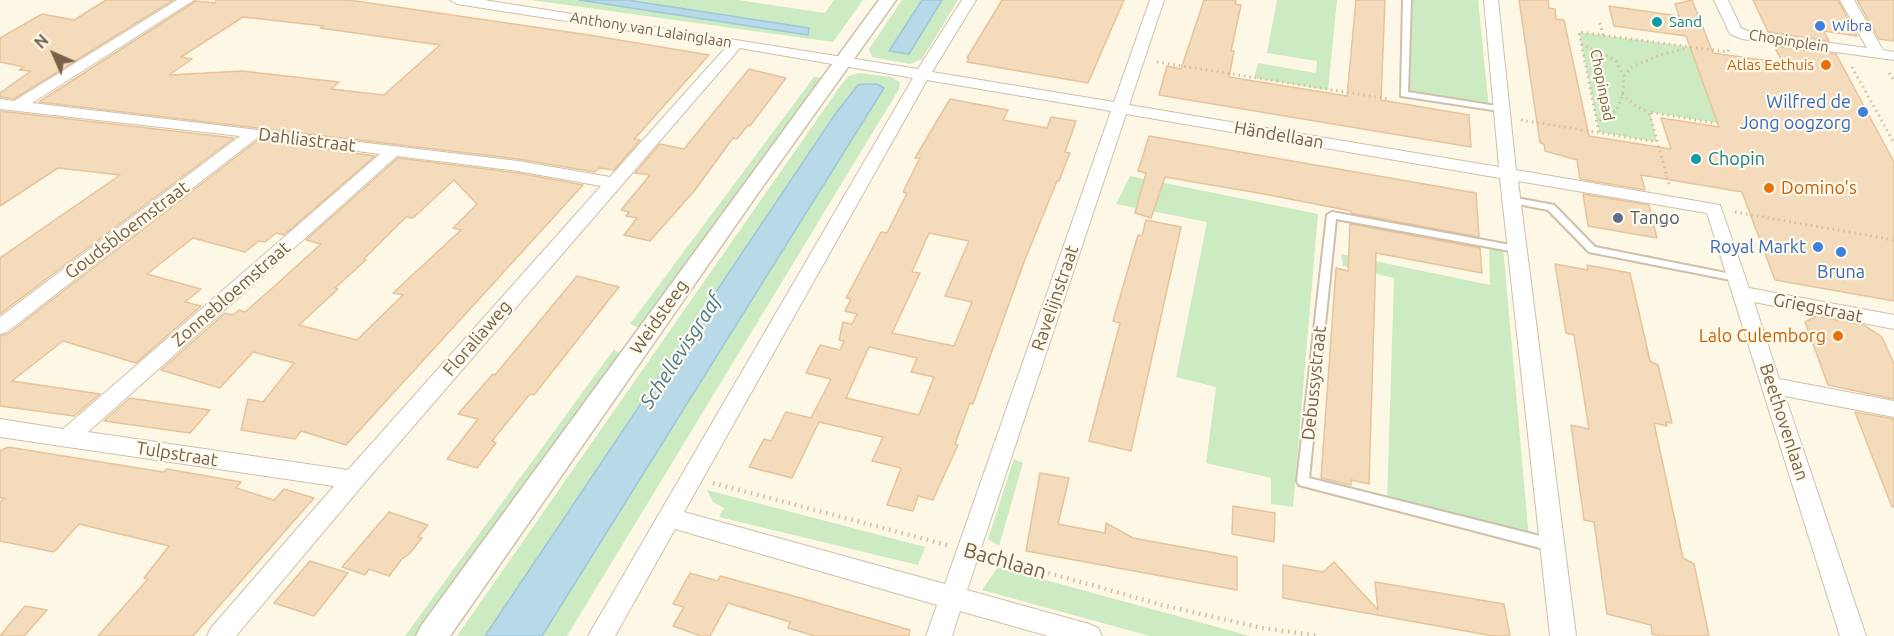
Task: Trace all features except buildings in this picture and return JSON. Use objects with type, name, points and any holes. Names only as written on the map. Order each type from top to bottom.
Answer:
[{"type":"street","points":[[0,116],[187,0]]},
{"type":"street","name":"Anthony van Lalainglaan","points":[[457,0],[488,2],[845,61]]},
{"type":"street","name":"Weidsteeg","points":[[432,636],[742,200],[888,0]]},
{"type":"street","points":[[601,636],[923,74],[969,0]]},
{"type":"street","name":"Ravelijnstraat","points":[[939,636],[1157,0]]},
{"type":"street","points":[[1490,0],[1504,114],[1516,249],[1563,636]]},
{"type":"street","name":"Chopinplein","points":[[1721,0],[1735,31],[1747,36],[1894,56]]},
{"type":"street","points":[[1847,0],[1878,54]]},
{"type":"street","name":"Floraliaweg","points":[[220,636],[353,480],[737,43]]},
{"type":"street","name":"Händellaan","points":[[845,61],[1714,209]]},
{"type":"street","name":"Dahliastraat","points":[[0,104],[518,166],[613,183]]},
{"type":"street","name":"Goudsbloemstraat","points":[[0,327],[254,133]]},
{"type":"street","name":"Zonnebloemstraat","points":[[68,437],[393,151]]},
{"type":"street","name":"Beethovenlaan","points":[[1714,209],[1853,636]]},
{"type":"street","name":"Griegstraat","points":[[1739,286],[1894,322]]},
{"type":"street","points":[[1772,385],[1894,409]]},
{"type":"street","name":"Tulpstraat","points":[[0,428],[353,480]]},
{"type":"street","points":[[669,518],[1089,636]]},
{"type":"lane","points":[[1407,0],[1404,94],[1504,114]]},
{"type":"lane","points":[[1511,200],[1551,207],[1592,250],[1739,286]]},
{"type":"lane","name":"Debussystraat","points":[[1516,249],[1332,215],[1303,481],[1552,545]]},
{"type":"path","name":"Chopinpad","points":[[1600,22],[1603,35]]},
{"type":"path","name":"Chopinpad","points":[[1599,132],[1579,32],[1728,52],[1735,31]]},
{"type":"path","points":[[1581,44],[1615,60],[1624,76]]},
{"type":"path","points":[[1597,122],[1617,110],[1624,76],[1632,67],[1658,56],[1690,47]]},
{"type":"path","name":"Chopinplein","points":[[1842,49],[1892,135],[1894,143]]},
{"type":"path","points":[[1137,59],[1389,99]]},
{"type":"path","points":[[1622,94],[1637,107],[1649,112],[1714,123]]},
{"type":"path","points":[[1649,112],[1673,202]]},
{"type":"path","points":[[1504,114],[1657,141]]},
{"type":"path","points":[[1714,209],[1894,240]]},
{"type":"path","name":"Bachlaan","points":[[692,478],[968,550],[1162,605],[1262,628],[1320,636]]},
{"type":"green space","points":[[531,0],[579,0],[808,35],[809,28],[627,0],[738,0],[825,13],[834,0],[863,0],[833,42]]},
{"type":"green space","points":[[902,0],[922,0],[889,51],[908,54],[942,0],[958,0],[922,59],[910,64],[872,57],[869,49]]},
{"type":"green space","points":[[1277,0],[1337,0],[1328,90],[1254,78],[1258,63],[1316,73],[1317,61],[1267,53]]},
{"type":"green space","points":[[1407,0],[1478,0],[1489,109],[1404,94]]},
{"type":"green space","points":[[1579,32],[1691,47],[1717,123],[1650,112],[1657,142],[1599,132]]},
{"type":"green space","points":[[859,73],[891,77],[900,82],[899,89],[567,636],[542,636],[884,88],[877,84],[865,84],[836,113],[485,636],[457,636],[841,85],[849,76]]},
{"type":"green space","points":[[814,77],[822,78],[640,328],[630,324]]},
{"type":"green space","points":[[1130,176],[1318,214],[1293,507],[1271,504],[1271,478],[1206,463],[1216,387],[1176,377],[1207,222],[1116,204]]},
{"type":"green space","points":[[1489,244],[1503,247],[1529,539],[1387,503],[1394,278],[1343,266],[1341,254],[1490,285]]},
{"type":"green space","points":[[614,349],[622,356],[419,636],[405,636]]},
{"type":"green space","points":[[1014,459],[1023,463],[999,546],[988,539]]},
{"type":"green space","points":[[707,490],[925,547],[918,565],[719,517],[724,508],[713,502]]},
{"type":"green space","points":[[998,567],[1250,636],[1150,636],[982,590]]},
{"type":"water","points":[[579,0],[627,0],[809,28],[808,35]]},
{"type":"water","points":[[922,0],[942,0],[909,54],[889,51]]},
{"type":"water","name":"Schellevisgraaf","points":[[877,84],[884,88],[542,636],[485,636],[836,113],[858,85]]},
{"type":"place","name":"Sand","points":[[1657,22]]},
{"type":"place","name":"Wibra","points":[[1820,26]]},
{"type":"place","name":"Atlas Eethuis","points":[[1826,65]]},
{"type":"place","name":"Wilfred de Jong oogzorg","points":[[1863,112]]},
{"type":"place","name":"Chopin","points":[[1696,159]]},
{"type":"place","name":"Domino's","points":[[1769,188]]},
{"type":"place","name":"Tango","points":[[1618,218]]},
{"type":"place","name":"Royal Markt","points":[[1818,247]]},
{"type":"place","name":"Bruna","points":[[1841,252]]},
{"type":"place","name":"Lalo Culemborg","points":[[1838,336]]}]
